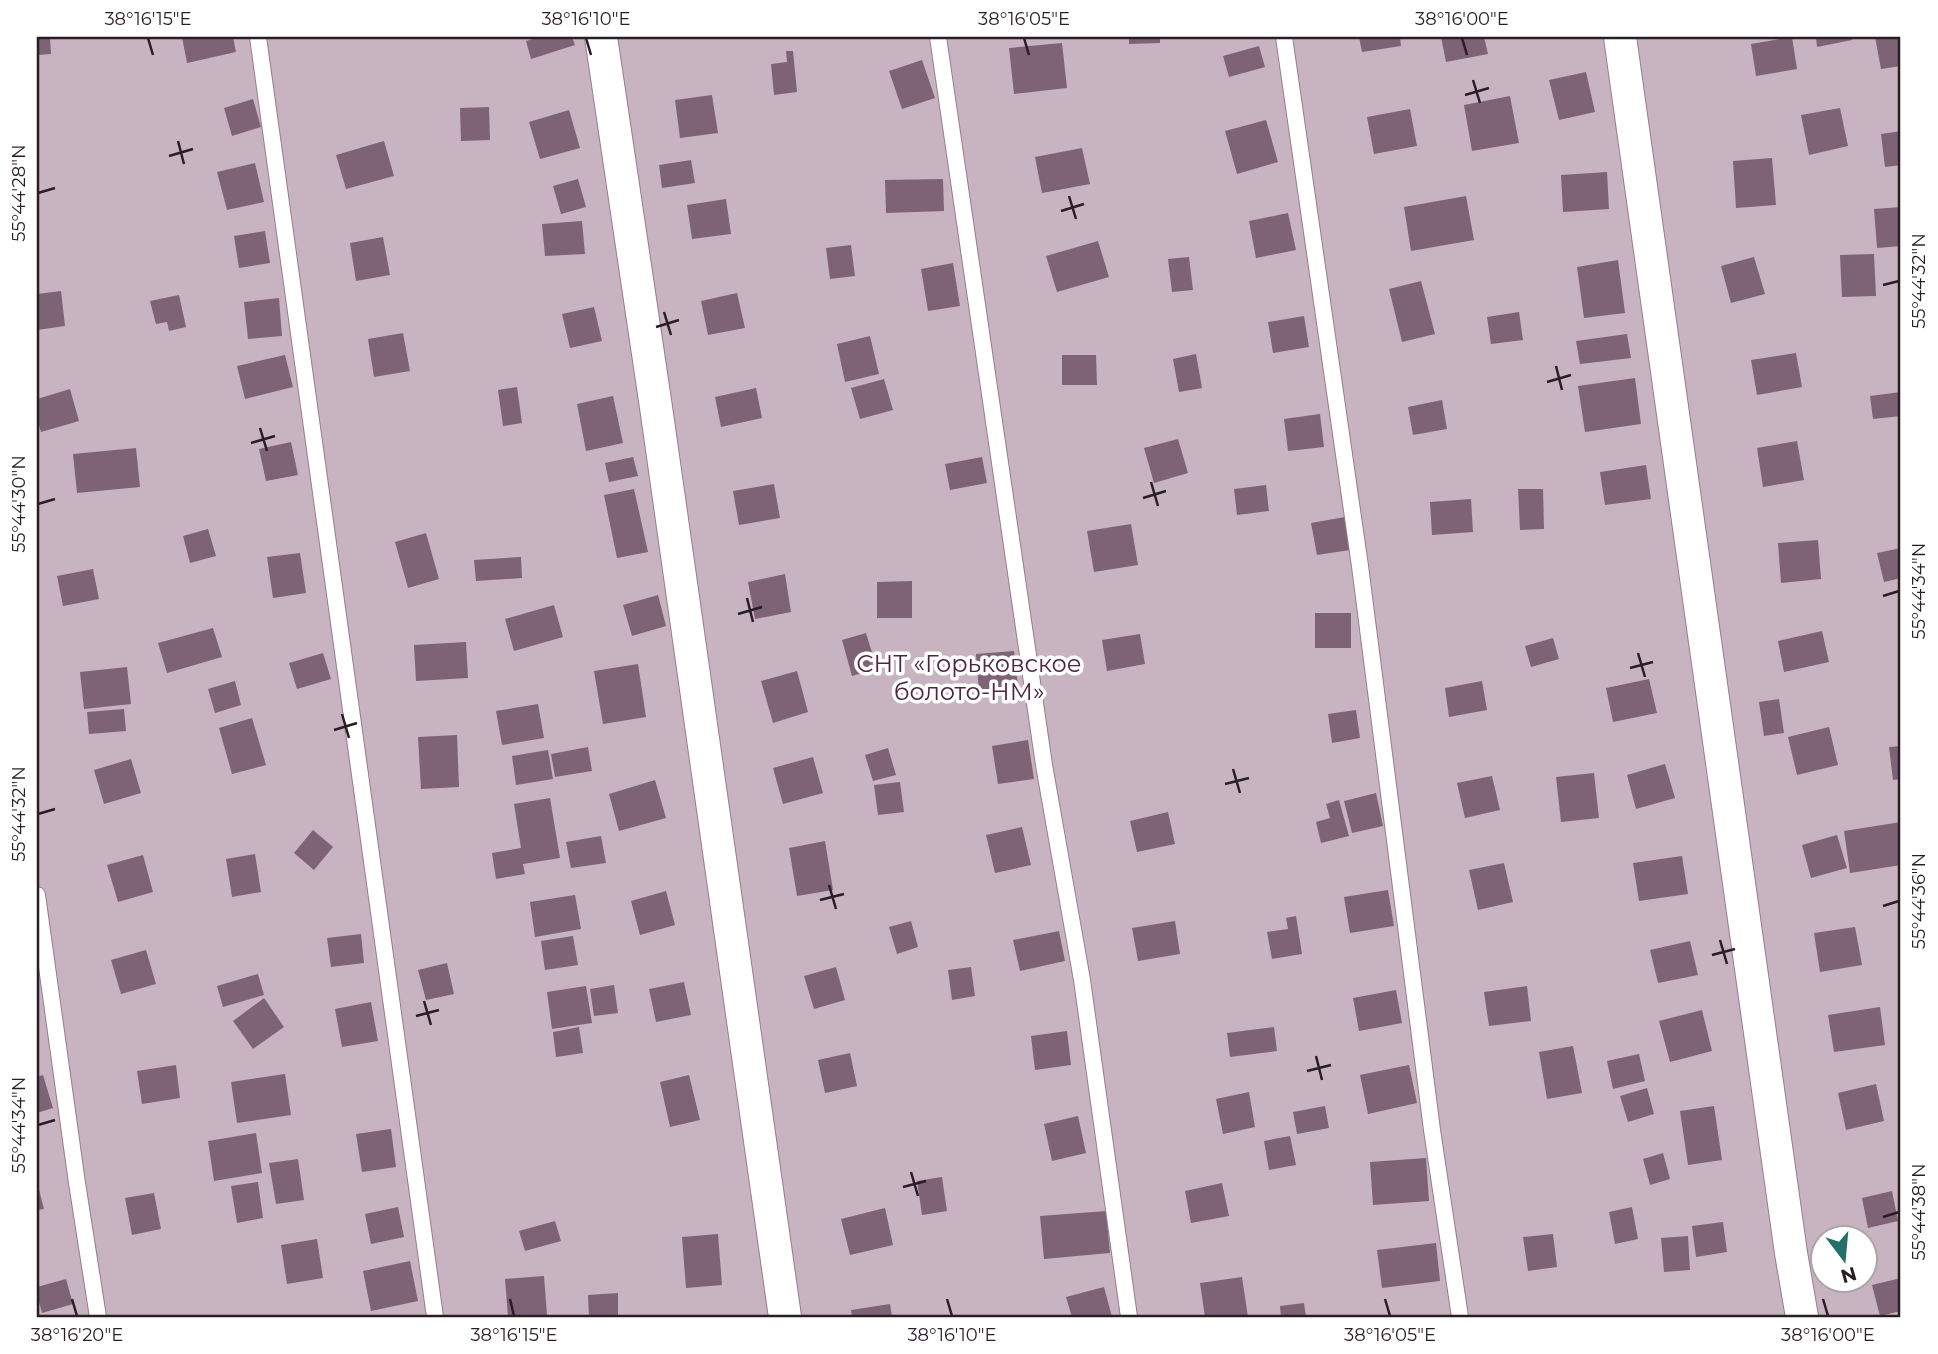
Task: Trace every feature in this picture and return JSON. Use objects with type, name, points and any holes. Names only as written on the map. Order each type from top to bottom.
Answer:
[{"type":"street","points":[[601,37],[785,1317]]},
{"type":"street","points":[[1620,37],[1802,1317]]},
{"type":"lane","points":[[258,37],[435,1317]]},
{"type":"lane","points":[[938,37],[1042,752],[1082,980],[1129,1317]]},
{"type":"lane","points":[[1284,37],[1360,566],[1432,1130],[1460,1317]]},
{"type":"lane","points":[[37,895],[98,1317]]},
{"type":"green space","name":"СНТ «Горьковское болото-НМ»","points":[[37,37],[1901,37],[1901,1317],[37,1317]]},
{"type":"building","points":[[37,37],[50,37],[51,54],[37,55]]},
{"type":"building","points":[[182,37],[233,37],[236,52],[187,63]]},
{"type":"building","points":[[539,37],[572,37],[575,45],[531,59],[526,41]]},
{"type":"building","points":[[1129,37],[1160,37],[1160,43],[1129,44]]},
{"type":"building","points":[[1359,37],[1400,37],[1401,46],[1362,52]]},
{"type":"building","points":[[1441,37],[1484,37],[1488,54],[1446,62]]},
{"type":"building","points":[[1792,37],[1797,69],[1756,76],[1751,44]]},
{"type":"building","points":[[1816,37],[1851,37],[1852,40],[1817,47]]},
{"type":"building","points":[[1875,37],[1901,37],[1901,66],[1881,69]]},
{"type":"building","points":[[1062,43],[1067,88],[1014,94],[1009,48]]},
{"type":"building","points":[[1259,46],[1265,67],[1229,77],[1223,56]]},
{"type":"building","points":[[786,51],[793,51],[797,92],[774,95],[771,64],[787,62]]},
{"type":"building","points":[[922,60],[935,98],[902,109],[889,71]]},
{"type":"building","points":[[1586,72],[1595,112],[1559,120],[1549,80]]},
{"type":"building","points":[[712,95],[718,133],[680,138],[675,100]]},
{"type":"building","points":[[1510,96],[1519,143],[1472,151],[1464,105]]},
{"type":"building","points":[[253,99],[261,127],[232,136],[224,108]]},
{"type":"building","points":[[489,107],[490,140],[461,141],[460,108]]},
{"type":"building","points":[[1840,108],[1848,146],[1809,155],[1801,115]]},
{"type":"building","points":[[1410,109],[1417,146],[1374,154],[1367,117]]},
{"type":"building","points":[[569,110],[580,148],[540,159],[529,122]]},
{"type":"building","points":[[1266,120],[1278,162],[1237,174],[1225,131]]},
{"type":"building","points":[[1901,131],[1901,165],[1885,167],[1881,134]]},
{"type":"building","points":[[384,141],[394,176],[346,189],[336,155]]},
{"type":"building","points":[[1082,148],[1090,184],[1042,193],[1035,157]]},
{"type":"building","points":[[1772,158],[1776,205],[1736,208],[1733,161]]},
{"type":"building","points":[[691,160],[695,183],[662,188],[659,165]]},
{"type":"building","points":[[255,163],[264,202],[227,210],[217,172]]},
{"type":"building","points":[[1607,172],[1609,209],[1563,212],[1561,175]]},
{"type":"building","points":[[578,179],[586,207],[561,214],[553,186]]},
{"type":"building","points":[[943,179],[944,211],[886,213],[885,180]]},
{"type":"building","points":[[1466,196],[1474,240],[1411,251],[1404,207]]},
{"type":"building","points":[[726,199],[731,234],[692,239],[687,205]]},
{"type":"building","points":[[1901,207],[1901,246],[1877,248],[1874,209]]},
{"type":"building","points":[[1288,213],[1296,250],[1256,258],[1249,221]]},
{"type":"building","points":[[582,221],[585,254],[545,256],[542,224]]},
{"type":"building","points":[[265,231],[270,263],[239,268],[234,236]]},
{"type":"building","points":[[383,237],[390,275],[356,281],[350,243]]},
{"type":"building","points":[[1098,241],[1109,277],[1057,292],[1046,256]]},
{"type":"building","points":[[851,245],[855,276],[830,279],[826,248]]},
{"type":"building","points":[[1874,254],[1876,296],[1842,297],[1840,255]]},
{"type":"building","points":[[1189,257],[1193,290],[1172,292],[1168,259]]},
{"type":"building","points":[[1754,257],[1765,294],[1731,303],[1721,266]]},
{"type":"building","points":[[1618,260],[1625,313],[1584,318],[1577,267]]},
{"type":"building","points":[[953,263],[960,306],[928,311],[921,269]]},
{"type":"building","points":[[1421,281],[1435,334],[1402,342],[1389,289]]},
{"type":"building","points":[[61,291],[65,326],[37,330],[37,294]]},
{"type":"building","points":[[737,293],[745,328],[708,335],[701,301]]},
{"type":"building","points":[[179,295],[186,327],[169,331],[167,322],[156,324],[150,301]]},
{"type":"building","points":[[279,298],[282,336],[248,339],[244,302]]},
{"type":"building","points":[[594,307],[602,341],[570,348],[562,314]]},
{"type":"building","points":[[1519,312],[1523,340],[1491,344],[1487,317]]},
{"type":"building","points":[[1304,316],[1309,347],[1273,353],[1268,322]]},
{"type":"building","points":[[403,333],[410,371],[374,377],[368,339]]},
{"type":"building","points":[[1627,334],[1631,358],[1580,364],[1576,341]]},
{"type":"building","points":[[870,336],[879,374],[845,382],[837,344]]},
{"type":"building","points":[[1796,353],[1802,387],[1757,395],[1751,360]]},
{"type":"building","points":[[1196,354],[1202,388],[1179,392],[1173,359]]},
{"type":"building","points":[[285,355],[293,387],[245,399],[237,366]]},
{"type":"building","points":[[1062,355],[1096,355],[1097,385],[1062,385]]},
{"type":"building","points":[[1635,378],[1641,424],[1585,432],[1578,386]]},
{"type":"building","points":[[884,379],[893,410],[860,419],[851,388]]},
{"type":"building","points":[[517,387],[522,423],[503,426],[498,390]]},
{"type":"building","points":[[756,388],[762,418],[721,427],[715,397]]},
{"type":"building","points":[[70,389],[79,421],[41,432],[37,418],[37,399]]},
{"type":"building","points":[[1901,392],[1901,416],[1873,419],[1870,396]]},
{"type":"building","points":[[613,396],[623,443],[586,451],[577,404]]},
{"type":"building","points":[[1442,400],[1447,429],[1413,435],[1408,407]]},
{"type":"building","points":[[1320,414],[1324,447],[1288,451],[1284,419]]},
{"type":"building","points":[[1178,439],[1188,473],[1154,483],[1144,448]]},
{"type":"building","points":[[1797,441],[1804,480],[1763,487],[1757,448]]},
{"type":"building","points":[[291,442],[298,475],[266,481],[259,449]]},
{"type":"building","points":[[136,448],[140,487],[77,493],[73,454]]},
{"type":"building","points":[[633,457],[638,476],[609,482],[605,463]]},
{"type":"building","points":[[982,457],[987,483],[950,490],[945,464]]},
{"type":"building","points":[[1646,465],[1651,499],[1605,505],[1600,472]]},
{"type":"building","points":[[774,484],[780,518],[739,525],[733,491]]},
{"type":"building","points":[[1266,485],[1269,511],[1237,515],[1234,489]]},
{"type":"building","points":[[634,489],[648,552],[617,558],[604,495]]},
{"type":"building","points":[[1518,489],[1543,489],[1544,529],[1520,530]]},
{"type":"building","points":[[1471,499],[1473,532],[1432,535],[1430,502]]},
{"type":"building","points":[[1345,517],[1350,550],[1317,555],[1311,523]]},
{"type":"building","points":[[1131,524],[1138,565],[1094,572],[1087,531]]},
{"type":"building","points":[[208,529],[216,556],[190,563],[183,536]]},
{"type":"building","points":[[426,533],[439,579],[408,588],[395,542]]},
{"type":"building","points":[[1818,540],[1821,579],[1781,583],[1778,543]]},
{"type":"building","points":[[1901,548],[1901,578],[1884,582],[1877,553]]},
{"type":"building","points":[[300,553],[306,593],[273,598],[267,557]]},
{"type":"building","points":[[521,557],[522,578],[476,581],[474,560]]},
{"type":"building","points":[[93,569],[99,599],[63,606],[57,576]]},
{"type":"building","points":[[785,574],[791,612],[755,619],[748,582]]},
{"type":"building","points":[[912,581],[912,618],[877,618],[877,582]]},
{"type":"building","points":[[658,595],[666,626],[632,636],[623,605]]},
{"type":"building","points":[[554,605],[563,637],[514,651],[505,619]]},
{"type":"building","points":[[1315,613],[1351,613],[1351,648],[1315,648]]},
{"type":"building","points":[[213,628],[222,657],[167,673],[158,643]]},
{"type":"building","points":[[1822,631],[1829,662],[1784,672],[1778,641]]},
{"type":"building","points":[[866,633],[877,669],[852,676],[842,640]]},
{"type":"building","points":[[1140,634],[1145,664],[1107,671],[1102,640]]},
{"type":"building","points":[[1553,638],[1559,659],[1531,667],[1525,646]]},
{"type":"building","points":[[466,642],[468,678],[416,681],[414,645]]},
{"type":"building","points":[[1014,651],[1018,687],[979,691],[976,654]]},
{"type":"building","points":[[323,653],[331,679],[297,689],[289,663]]},
{"type":"building","points":[[638,664],[646,717],[603,724],[594,671]]},
{"type":"building","points":[[127,667],[131,704],[84,709],[80,672]]},
{"type":"building","points":[[797,671],[808,712],[773,723],[761,681]]},
{"type":"building","points":[[1649,679],[1657,713],[1613,722],[1606,688]]},
{"type":"building","points":[[235,681],[241,705],[215,713],[208,689]]},
{"type":"building","points":[[1482,681],[1487,710],[1449,717],[1445,688]]},
{"type":"building","points":[[1779,699],[1784,733],[1764,736],[1759,702]]},
{"type":"building","points":[[538,704],[544,738],[502,745],[496,711]]},
{"type":"building","points":[[124,709],[126,731],[89,734],[87,712]]},
{"type":"building","points":[[1356,710],[1360,738],[1332,743],[1328,714]]},
{"type":"building","points":[[252,718],[266,765],[232,774],[219,728]]},
{"type":"building","points":[[1829,727],[1838,765],[1797,775],[1788,737]]},
{"type":"building","points":[[457,735],[459,787],[421,789],[418,737]]},
{"type":"building","points":[[1028,740],[1034,779],[998,784],[992,746]]},
{"type":"building","points":[[1901,746],[1901,779],[1893,780],[1889,747]]},
{"type":"building","points":[[588,747],[592,771],[555,777],[551,754]]},
{"type":"building","points":[[888,748],[896,775],[873,781],[865,755]]},
{"type":"building","points":[[548,750],[553,779],[516,785],[512,756]]},
{"type":"building","points":[[813,757],[823,793],[783,804],[773,768]]},
{"type":"building","points":[[131,759],[141,793],[104,804],[94,770]]},
{"type":"building","points":[[1665,764],[1675,798],[1636,809],[1627,775]]},
{"type":"building","points":[[1594,773],[1599,818],[1561,822],[1556,777]]},
{"type":"building","points":[[1492,776],[1500,810],[1465,818],[1457,783]]},
{"type":"building","points":[[655,780],[666,818],[619,831],[609,794]]},
{"type":"building","points":[[900,782],[904,812],[878,815],[874,785]]},
{"type":"building","points":[[1376,793],[1383,826],[1352,833],[1344,801]]},
{"type":"building","points":[[550,798],[560,858],[523,864],[525,874],[496,879],[492,853],[521,848],[514,804]]},
{"type":"building","points":[[1339,800],[1349,836],[1321,843],[1316,822],[1330,818],[1326,804]]},
{"type":"building","points":[[1168,812],[1175,844],[1137,852],[1130,821]]},
{"type":"building","points":[[1901,822],[1901,865],[1850,873],[1844,831]]},
{"type":"building","points":[[1022,827],[1031,865],[995,873],[986,835]]},
{"type":"building","points":[[313,830],[333,847],[314,870],[294,853]]},
{"type":"building","points":[[1837,835],[1847,868],[1811,878],[1802,845]]},
{"type":"building","points":[[601,836],[606,863],[571,868],[566,842]]},
{"type":"building","points":[[825,841],[833,890],[797,896],[789,848]]},
{"type":"building","points":[[255,854],[261,892],[232,897],[226,859]]},
{"type":"building","points":[[143,855],[153,892],[118,902],[107,865]]},
{"type":"building","points":[[1682,856],[1688,894],[1639,901],[1633,863]]},
{"type":"building","points":[[1504,863],[1513,902],[1478,910],[1469,870]]},
{"type":"building","points":[[1388,890],[1394,926],[1350,933],[1344,897]]},
{"type":"building","points":[[666,891],[675,925],[640,935],[631,901]]},
{"type":"building","points":[[575,895],[581,929],[535,937],[530,902]]},
{"type":"building","points":[[1296,916],[1302,954],[1272,959],[1267,932],[1288,929],[1286,918]]},
{"type":"building","points":[[911,921],[918,947],[897,954],[889,927]]},
{"type":"building","points":[[1175,921],[1180,954],[1138,961],[1132,928]]},
{"type":"building","points":[[1855,927],[1862,965],[1820,972],[1814,933]]},
{"type":"building","points":[[1059,931],[1065,961],[1020,971],[1013,940]]},
{"type":"building","points":[[361,934],[364,963],[331,967],[327,938]]},
{"type":"building","points":[[573,936],[578,965],[545,970],[541,941]]},
{"type":"building","points":[[1690,941],[1698,975],[1658,983],[1650,950]]},
{"type":"building","points":[[146,950],[156,984],[121,994],[111,960]]},
{"type":"building","points":[[447,963],[454,994],[426,1000],[418,970]]},
{"type":"building","points":[[836,967],[845,1000],[814,1009],[804,976]]},
{"type":"building","points":[[971,967],[975,996],[952,1000],[948,970]]},
{"type":"building","points":[[258,974],[264,995],[223,1007],[217,986]]},
{"type":"building","points":[[684,982],[691,1015],[656,1022],[649,989]]},
{"type":"building","points":[[614,985],[618,1013],[594,1016],[590,989]]},
{"type":"building","points":[[586,986],[592,1023],[552,1029],[547,992]]},
{"type":"building","points":[[1527,986],[1531,1021],[1489,1026],[1484,992]]},
{"type":"building","points":[[1396,990],[1402,1023],[1359,1031],[1353,998]]},
{"type":"building","points":[[264,998],[284,1027],[253,1049],[233,1021]]},
{"type":"building","points":[[371,1002],[378,1041],[342,1047],[335,1009]]},
{"type":"building","points":[[1880,1007],[1885,1045],[1834,1052],[1828,1015]]},
{"type":"building","points":[[1702,1010],[1712,1051],[1670,1062],[1659,1021]]},
{"type":"building","points":[[579,1027],[583,1053],[556,1057],[553,1032]]},
{"type":"building","points":[[1274,1027],[1277,1051],[1230,1057],[1227,1033]]},
{"type":"building","points":[[1067,1031],[1071,1065],[1035,1070],[1031,1036]]},
{"type":"building","points":[[1573,1046],[1582,1093],[1547,1099],[1539,1052]]},
{"type":"building","points":[[850,1053],[857,1086],[825,1093],[818,1060]]},
{"type":"building","points":[[1639,1054],[1645,1081],[1613,1089],[1607,1061]]},
{"type":"building","points":[[176,1065],[180,1098],[142,1104],[137,1071]]},
{"type":"building","points":[[1409,1065],[1417,1103],[1368,1114],[1360,1075]]},
{"type":"building","points":[[285,1074],[291,1115],[237,1123],[231,1082]]},
{"type":"building","points":[[43,1075],[53,1108],[37,1113],[37,1077]]},
{"type":"building","points":[[689,1075],[700,1120],[670,1127],[660,1082]]},
{"type":"building","points":[[1876,1084],[1884,1121],[1846,1130],[1838,1093]]},
{"type":"building","points":[[1647,1088],[1654,1114],[1628,1122],[1620,1096]]},
{"type":"building","points":[[1249,1092],[1255,1127],[1223,1134],[1216,1099]]},
{"type":"building","points":[[1325,1106],[1329,1128],[1297,1134],[1293,1112]]},
{"type":"building","points":[[1714,1106],[1722,1160],[1688,1165],[1680,1111]]},
{"type":"building","points":[[1078,1116],[1086,1153],[1052,1161],[1044,1124]]},
{"type":"building","points":[[391,1129],[396,1167],[362,1172],[356,1134]]},
{"type":"building","points":[[256,1133],[262,1173],[214,1181],[208,1141]]},
{"type":"building","points":[[1290,1136],[1296,1165],[1269,1170],[1264,1141]]},
{"type":"building","points":[[1663,1153],[1670,1179],[1650,1185],[1643,1159]]},
{"type":"building","points":[[1426,1158],[1429,1201],[1373,1205],[1370,1162]]},
{"type":"building","points":[[298,1159],[304,1200],[276,1204],[269,1163]]},
{"type":"building","points":[[942,1177],[947,1211],[922,1215],[917,1181]]},
{"type":"building","points":[[37,1182],[44,1209],[37,1210]]},
{"type":"building","points":[[258,1182],[263,1218],[237,1223],[231,1186]]},
{"type":"building","points":[[1222,1183],[1229,1216],[1191,1223],[1185,1191]]},
{"type":"building","points":[[1892,1191],[1898,1221],[1878,1226],[1867,1224],[1862,1198]]},
{"type":"building","points":[[154,1193],[161,1229],[132,1235],[125,1198]]},
{"type":"building","points":[[398,1207],[404,1237],[371,1244],[365,1214]]},
{"type":"building","points":[[1632,1207],[1638,1239],[1615,1244],[1609,1212]]},
{"type":"building","points":[[885,1208],[893,1245],[850,1255],[841,1219]]},
{"type":"building","points":[[1106,1211],[1110,1253],[1044,1259],[1040,1216]]},
{"type":"building","points":[[555,1221],[561,1241],[525,1251],[519,1231]]},
{"type":"building","points":[[1723,1222],[1727,1252],[1696,1257],[1692,1226]]},
{"type":"building","points":[[718,1234],[722,1285],[686,1288],[682,1237]]},
{"type":"building","points":[[1553,1234],[1557,1267],[1528,1271],[1523,1237]]},
{"type":"building","points":[[1688,1236],[1690,1270],[1664,1272],[1661,1238]]},
{"type":"building","points":[[317,1239],[323,1278],[287,1284],[281,1245]]},
{"type":"building","points":[[1436,1243],[1440,1281],[1382,1288],[1377,1250]]},
{"type":"building","points":[[410,1261],[418,1301],[371,1311],[363,1271]]},
{"type":"building","points":[[544,1276],[547,1315],[508,1317],[505,1279]]},
{"type":"building","points":[[1242,1277],[1248,1317],[1205,1317],[1200,1283]]},
{"type":"building","points":[[1901,1278],[1901,1311],[1880,1316],[1874,1294],[1878,1294],[1878,1284]]},
{"type":"building","points":[[66,1279],[73,1304],[42,1313],[37,1287]]},
{"type":"building","points":[[1104,1287],[1112,1317],[1072,1317],[1066,1297]]},
{"type":"building","points":[[618,1293],[618,1317],[589,1317],[588,1295]]},
{"type":"building","points":[[1304,1303],[1306,1317],[1281,1317],[1280,1306]]},
{"type":"building","points":[[890,1304],[892,1317],[852,1317],[851,1310]]}]
